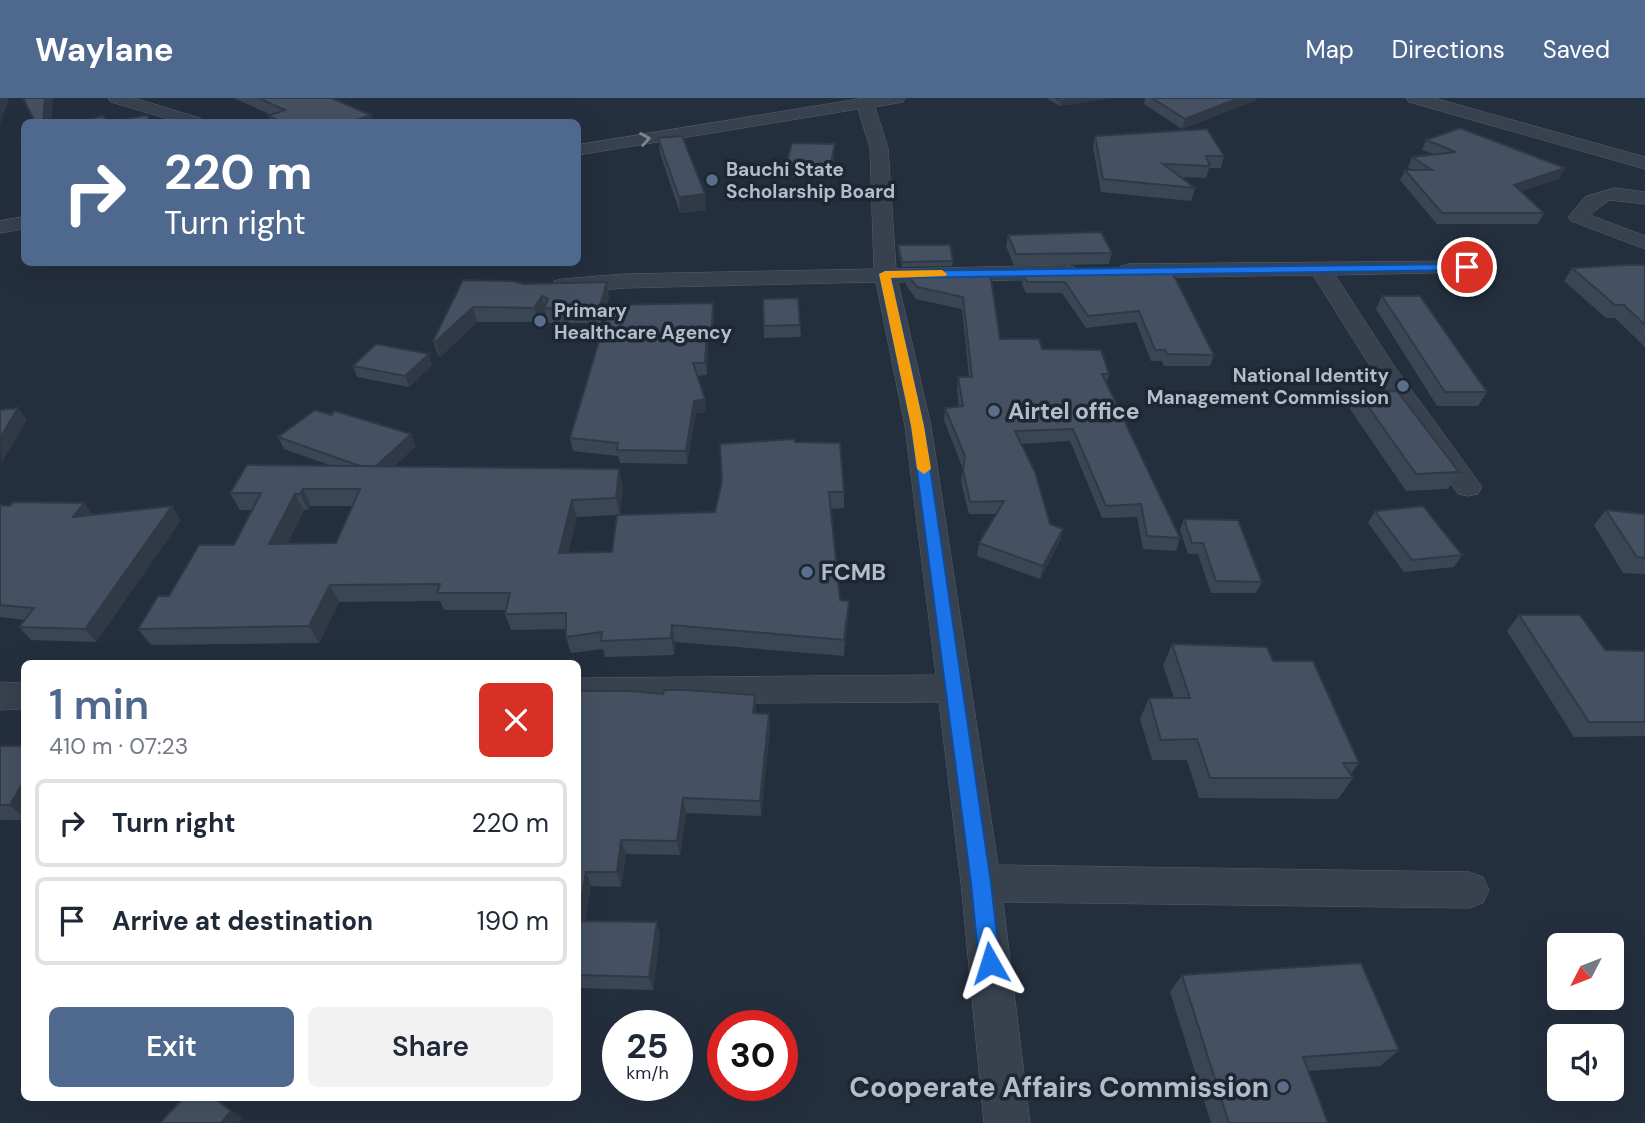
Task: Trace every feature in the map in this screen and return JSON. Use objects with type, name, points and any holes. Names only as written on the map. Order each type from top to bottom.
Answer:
[{"type":"street","points":[[117,98],[184,119]]},
{"type":"street","points":[[581,135],[809,98]]},
{"type":"street","points":[[581,150],[897,98]]},
{"type":"street","points":[[1415,98],[1645,163]]},
{"type":"street","points":[[1458,98],[1645,150]]},
{"type":"street","points":[[864,103],[878,148],[885,274],[918,426],[981,883],[1007,1123]]},
{"type":"street","points":[[1645,199],[1617,193],[1600,195],[1590,201],[1578,217],[1645,243]]},
{"type":"street","points":[[1611,231],[1645,199]]},
{"type":"street","points":[[0,227],[21,224]]},
{"type":"street","points":[[0,243],[21,240]]},
{"type":"street","points":[[541,288],[624,281],[885,274],[1467,267]]},
{"type":"street","points":[[1320,269],[1384,369],[1468,487]]},
{"type":"street","points":[[581,691],[954,688]]},
{"type":"street","points":[[0,696],[21,696]]},
{"type":"street","points":[[981,883],[1469,890]]},
{"type":"building","points":[[23,98],[45,98],[43,119],[34,119]]},
{"type":"building","points":[[258,98],[331,98],[371,115],[359,119],[276,119],[268,116],[285,110]]},
{"type":"building","points":[[1056,98],[1080,98],[1061,101]]},
{"type":"building","points":[[1152,98],[1239,98],[1185,119]]},
{"type":"building","points":[[147,115],[149,119],[127,119]]},
{"type":"building","points":[[1460,128],[1565,168],[1514,185],[1544,213],[1442,213],[1405,170],[1432,170],[1412,157],[1456,152],[1426,140]]},
{"type":"building","points":[[1207,129],[1224,156],[1206,156],[1210,166],[1163,164],[1195,188],[1103,179],[1095,136]]},
{"type":"building","points":[[682,136],[705,194],[679,197],[658,138]]},
{"type":"building","points":[[792,143],[835,144],[830,168],[786,166]]},
{"type":"building","points":[[1101,232],[1112,253],[1016,254],[1008,235]]},
{"type":"building","points":[[898,245],[950,245],[953,261],[902,262]]},
{"type":"building","points":[[1645,265],[1645,325],[1624,305],[1615,305],[1572,268]]},
{"type":"building","points":[[1171,270],[1214,355],[1167,354],[1165,350],[1155,350],[1139,311],[1088,316],[1065,282],[1027,282],[1023,273]]},
{"type":"building","points":[[990,272],[1000,339],[1039,339],[1042,349],[1101,350],[1109,374],[1102,374],[1180,538],[1147,536],[1141,504],[1106,506],[1073,429],[1015,431],[1035,472],[1050,524],[1063,529],[1043,566],[979,543],[1004,501],[970,502],[963,470],[965,456],[945,408],[963,406],[958,377],[972,377],[963,297],[917,287],[907,274]]},
{"type":"building","points":[[463,280],[513,281],[524,284],[607,282],[599,309],[544,308],[548,299],[542,296],[534,308],[473,307],[435,342],[433,341]]},
{"type":"building","points":[[1382,296],[1420,296],[1487,392],[1445,392]]},
{"type":"building","points":[[798,298],[800,325],[764,326],[763,299]]},
{"type":"building","points":[[713,303],[712,327],[707,328],[705,363],[693,363],[705,399],[694,401],[686,451],[617,450],[618,443],[570,438],[610,305]]},
{"type":"building","points":[[376,344],[429,354],[405,376],[353,366]]},
{"type":"building","points":[[1397,391],[1459,472],[1416,474],[1358,392]]},
{"type":"building","points":[[18,408],[0,438],[0,410]]},
{"type":"building","points":[[315,410],[331,415],[335,411],[411,434],[375,467],[360,466],[278,437]]},
{"type":"building","points":[[794,439],[795,442],[840,443],[844,492],[829,492],[840,600],[849,601],[844,640],[672,625],[671,638],[601,641],[602,632],[566,637],[566,613],[505,614],[510,593],[437,593],[440,584],[330,585],[309,626],[138,629],[158,596],[169,596],[199,545],[234,545],[261,493],[230,493],[247,465],[619,469],[616,498],[572,500],[559,553],[612,552],[617,515],[715,512],[722,481],[720,444]],"holes":[[[303,489],[360,489],[336,543],[269,544],[295,494],[300,494]]]},
{"type":"building","points":[[13,502],[84,503],[73,517],[172,506],[85,629],[19,627],[34,608],[0,605],[0,505],[10,506]]},
{"type":"building","points":[[1423,506],[1462,555],[1412,560],[1375,511]]},
{"type":"building","points":[[1606,510],[1645,514],[1645,558],[1637,557]]},
{"type":"building","points":[[1184,519],[1238,520],[1262,582],[1216,581],[1203,543],[1192,543]]},
{"type":"building","points":[[1519,615],[1580,615],[1605,650],[1645,651],[1645,722],[1589,722]]},
{"type":"building","points":[[1172,644],[1267,647],[1273,661],[1313,661],[1359,763],[1343,763],[1353,778],[1210,778],[1197,739],[1161,740],[1149,698],[1190,698]]},
{"type":"building","points":[[664,690],[686,690],[755,695],[753,713],[769,714],[760,801],[683,798],[677,841],[621,840],[617,872],[586,872],[581,900],[581,691],[663,694]]},
{"type":"building","points":[[0,746],[21,746],[21,786],[10,805],[0,805]]},
{"type":"building","points":[[581,921],[657,922],[649,977],[581,975]]},
{"type":"building","points":[[1361,963],[1399,1050],[1303,1057],[1328,1123],[1229,1123],[1182,975]]},
{"type":"building","points":[[180,1101],[218,1101],[231,1111],[221,1123],[160,1123]]},
{"type":"slow traffic","points":[[924,469],[918,426],[885,274],[942,274]]},
{"type":"place","name":"Bauchi State Scholarship Board","points":[[712,180]]},
{"type":"place","name":"Primary Healthcare Agency","points":[[540,321]]},
{"type":"place","name":"National Identity Management Commission","points":[[1403,386]]},
{"type":"place","name":"Airtel office","points":[[994,411]]},
{"type":"place","name":"FCMB","points":[[807,572]]},
{"type":"place","name":"Cooperate Affairs Commission","points":[[1283,1087]]},
{"type":"route","points":[[990,963],[918,426],[885,274],[1467,267]]}]
